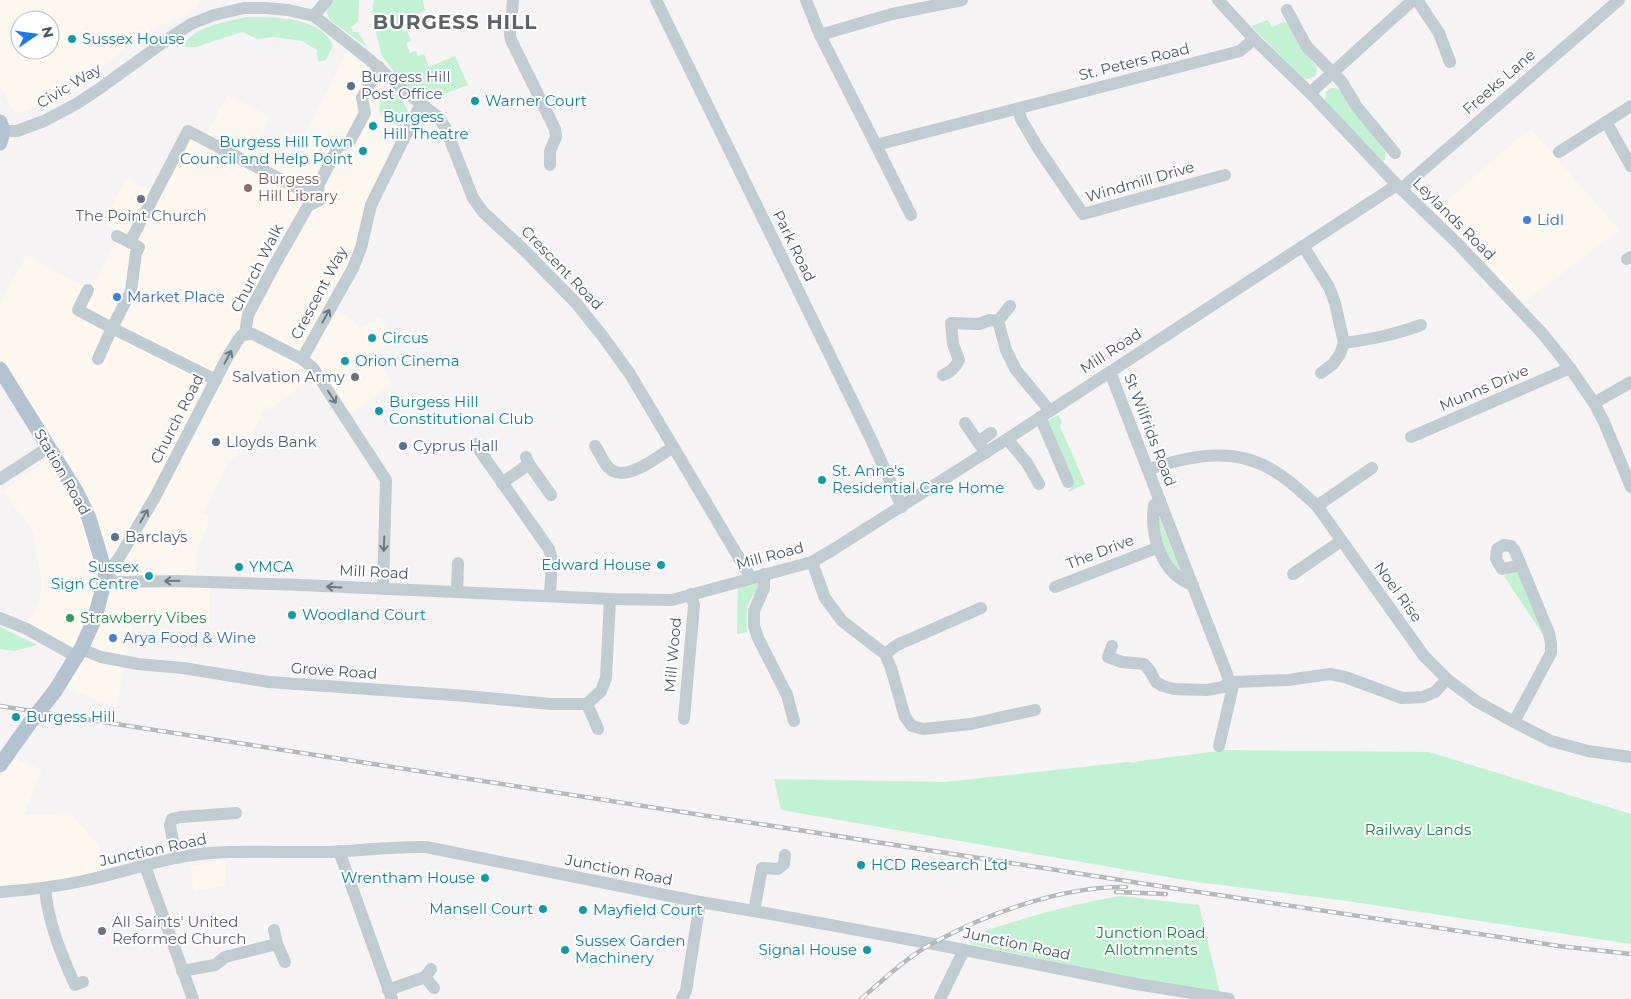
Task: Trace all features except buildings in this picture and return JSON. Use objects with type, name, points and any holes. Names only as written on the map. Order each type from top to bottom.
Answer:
[{"type":"main road","name":"Station Road","points":[[0,369],[74,488],[89,518],[106,575]]},
{"type":"main road","points":[[2,759],[55,691],[79,653],[95,618],[106,575]]},
{"type":"street","points":[[314,16],[327,0]]},
{"type":"street","points":[[513,0],[511,40],[555,129],[556,137],[550,151],[550,165]]},
{"type":"street","name":"Park Road","points":[[656,0],[902,506]]},
{"type":"street","points":[[806,0],[820,36],[911,215]]},
{"type":"street","points":[[820,36],[892,14],[960,0]]},
{"type":"street","name":"Leylands Road","points":[[1218,0],[1542,333],[1570,368],[1594,403],[1631,487]]},
{"type":"street","points":[[1418,0],[1439,33],[1450,62]]},
{"type":"street","name":"Freeks Lane","points":[[1399,187],[1618,0]]},
{"type":"street","points":[[1310,93],[1405,2]]},
{"type":"street","name":"Civic Way","points":[[1,132],[17,131],[76,104],[99,90],[168,38],[191,24],[214,15],[244,8],[259,8],[288,10],[314,16]]},
{"type":"street","points":[[1287,10],[1307,48],[1342,82],[1357,108],[1395,153]]},
{"type":"street","name":"Crescent Road","points":[[314,16],[379,67],[396,84],[438,117],[445,127],[473,198],[483,212],[523,249],[576,303],[630,374],[751,578]]},
{"type":"street","name":"St. Peters Road","points":[[876,145],[1240,51],[1254,39]]},
{"type":"street","name":"Church Walk","points":[[246,334],[248,316],[307,199],[320,200],[318,186],[338,147],[350,141],[365,113],[362,98],[379,67]]},
{"type":"street","name":"Crescent Way","points":[[302,359],[353,268],[361,248],[371,205],[422,104]]},
{"type":"street","points":[[1560,152],[1631,106]]},
{"type":"street","name":"Windmill Drive","points":[[1018,109],[1021,119],[1038,148],[1083,214],[1225,175]]},
{"type":"street","points":[[1606,122],[1631,166]]},
{"type":"street","points":[[130,242],[188,131],[307,199]]},
{"type":"street","name":"Mill Road","points":[[106,575],[115,582],[177,581],[301,585],[383,590],[672,600],[812,562],[986,453],[1303,246],[1399,187]]},
{"type":"street","points":[[98,359],[131,291],[136,252],[139,247],[117,236]]},
{"type":"street","points":[[1303,246],[1329,287],[1335,303],[1344,343],[1340,354],[1333,364],[1321,373]]},
{"type":"street","points":[[88,290],[78,310],[216,380]]},
{"type":"street","points":[[943,375],[956,367],[959,360],[953,344],[949,320],[979,324],[990,320],[998,320],[1010,306]]},
{"type":"street","points":[[998,320],[1006,350],[1016,370],[1045,414],[1068,482]]},
{"type":"street","points":[[1344,343],[1392,335],[1421,324]]},
{"type":"street","points":[[246,334],[253,334],[302,359],[313,368],[386,480],[383,590]]},
{"type":"street","name":"Church Road","points":[[106,575],[120,558],[155,498],[238,340],[246,334]]},
{"type":"street","name":"Munns Drive","points":[[1411,437],[1570,368]]},
{"type":"street","name":"St Wilfrids Road","points":[[1110,372],[1232,682]]},
{"type":"street","points":[[1594,403],[1631,382]]},
{"type":"street","points":[[965,423],[986,453]]},
{"type":"street","points":[[978,442],[991,433]]},
{"type":"street","points":[[1007,439],[1027,463],[1039,484]]},
{"type":"street","points":[[475,444],[549,549],[552,559],[550,595]]},
{"type":"street","points":[[595,446],[610,469],[619,473],[634,471],[673,447]]},
{"type":"street","points":[[0,479],[48,447]]},
{"type":"street","name":"Noel Rise","points":[[1148,469],[1177,460],[1208,455],[1240,456],[1268,467],[1295,486],[1317,506],[1424,656],[1447,679],[1476,701],[1551,740],[1588,751],[1631,757]]},
{"type":"street","points":[[502,483],[528,460],[551,495]]},
{"type":"street","points":[[1317,506],[1372,468]]},
{"type":"street","name":"St Wilfrids Road","points":[[1160,500],[1154,505],[1152,518],[1157,548],[1174,572],[1185,582],[1193,585]]},
{"type":"street","points":[[1293,574],[1341,542]]},
{"type":"street","name":"The Drive","points":[[1055,587],[1157,548]]},
{"type":"street","points":[[812,562],[825,598],[842,621],[885,654],[905,717],[909,723],[917,728],[926,729],[971,724],[1035,710]]},
{"type":"street","points":[[457,592],[458,563]]},
{"type":"street","points":[[1514,722],[1551,653],[1549,633],[1521,565]]},
{"type":"street","points":[[764,574],[764,588],[754,611],[754,626],[758,638],[784,687],[794,721]]},
{"type":"street","name":"Mill Wood","points":[[684,719],[694,605],[691,594]]},
{"type":"street","points":[[598,729],[587,704],[601,691],[606,678],[610,599]]},
{"type":"street","points":[[885,654],[897,646],[981,608]]},
{"type":"street","name":"Grove Road","points":[[0,618],[79,653],[138,664],[183,668],[269,682],[551,704],[587,704]]},
{"type":"street","points":[[1112,646],[1108,657],[1122,662],[1144,664],[1156,682],[1174,689],[1207,690],[1223,687],[1232,682],[1288,680],[1330,674],[1344,677],[1402,698],[1423,697],[1435,692],[1447,679]]},
{"type":"street","points":[[1219,746],[1232,682]]},
{"type":"street","points":[[176,858],[170,825],[172,819],[236,813]]},
{"type":"street","name":"Junction Road","points":[[0,892],[45,888],[84,881],[176,858],[222,853],[340,851],[401,846],[435,848],[700,902],[964,950],[1202,997],[1229,999]]},
{"type":"street","points":[[340,851],[390,995],[428,973],[434,988]]},
{"type":"street","points":[[754,911],[757,867],[778,869],[784,864],[785,855]]},
{"type":"street","points":[[145,866],[193,999]]},
{"type":"street","points":[[45,888],[47,910],[64,960],[75,985],[83,982]]},
{"type":"street","points":[[682,999],[686,992],[700,902]]},
{"type":"street","points":[[274,930],[277,944],[285,962]]},
{"type":"street","points":[[182,971],[215,964],[225,957],[277,944]]},
{"type":"street","points":[[940,999],[964,950]]},
{"type":"shaded area","points":[[0,0],[201,0],[196,9],[151,30],[100,68],[85,84],[50,101],[17,113],[14,112],[0,85]]},
{"type":"shaded area","points":[[347,52],[385,82],[369,110],[387,120],[378,138],[394,146],[357,247],[332,307],[351,319],[359,329],[379,317],[394,340],[376,352],[391,384],[342,421],[309,379],[270,410],[266,405],[247,446],[227,464],[203,514],[208,515],[207,527],[197,549],[196,584],[209,584],[209,625],[134,618],[116,707],[61,686],[77,657],[27,629],[39,601],[42,585],[33,532],[3,491],[60,452],[0,357],[0,303],[27,255],[91,291],[119,232],[103,224],[126,178],[154,192],[187,128],[205,138],[227,95],[270,117],[261,135],[296,152]]},
{"type":"shaded area","name":"Lidl","points":[[1531,129],[1619,230],[1523,303],[1435,211]]},
{"type":"shaded area","points":[[4,754],[42,770],[24,815],[71,814],[98,845],[106,876],[0,892],[0,762]]},
{"type":"shaded area","points":[[225,861],[225,886],[194,891],[190,866]]},
{"type":"green space","points":[[331,0],[359,0],[358,22],[351,27],[353,32],[358,32],[368,48],[330,20],[327,10]]},
{"type":"green space","points":[[374,0],[423,0],[425,11],[403,20],[405,26],[402,27],[403,31],[407,30],[411,41],[406,43],[410,53],[416,51],[418,56],[424,54],[429,67],[455,56],[468,85],[428,100],[401,81],[381,54],[372,14]]},
{"type":"green space","points":[[247,17],[270,17],[308,24],[319,29],[327,36],[333,46],[326,60],[318,62],[317,50],[302,41],[274,37],[257,39],[242,32],[196,47],[185,47],[184,43],[190,37],[205,28]]},
{"type":"green space","points":[[1268,20],[1272,27],[1283,22],[1290,24],[1303,51],[1316,66],[1317,72],[1314,77],[1303,78],[1251,26]]},
{"type":"green space","points":[[1331,88],[1337,88],[1343,92],[1383,146],[1385,160],[1383,161],[1330,107],[1325,100],[1326,92]]},
{"type":"green space","points":[[390,90],[401,99],[408,111],[400,127],[381,115],[382,113],[379,111],[381,96],[379,93]]},
{"type":"green space","points":[[1058,415],[1062,422],[1060,426],[1085,484],[1068,492],[1074,483],[1047,421]]},
{"type":"green space","points":[[1157,511],[1182,576],[1162,547]]},
{"type":"green space","points":[[1513,570],[1518,571],[1545,638],[1504,576]]},
{"type":"green space","points":[[759,583],[760,587],[749,603],[746,618],[747,632],[737,634],[738,587]]},
{"type":"green space","points":[[0,627],[37,645],[14,651],[0,649]]},
{"type":"green space","name":"Railway Lands","points":[[1227,750],[1429,752],[1631,814],[1631,944],[1340,900],[1197,882],[781,810],[774,779],[944,782],[1128,762],[1134,763]]},
{"type":"green space","name":"Junction Road Allotmnents","points":[[1121,896],[1199,905],[1220,993],[1174,987],[970,944],[973,935],[1009,923],[1064,908]]},
{"type":"railway","points":[[0,706],[1178,889],[1559,946],[1631,954]]},
{"type":"railway","points":[[861,999],[914,955],[933,943],[978,921],[1026,903],[1052,896],[1077,891],[1126,887]]},
{"type":"railway","points":[[1116,892],[1166,894]]},
{"type":"place","name":"Sussex House","points":[[72,39]]},
{"type":"place","name":"Burgess Hill Post Office","points":[[351,86]]},
{"type":"place","name":"Warner Court","points":[[475,101]]},
{"type":"place","name":"Burgess Hill Theatre","points":[[373,126]]},
{"type":"place","name":"Burgess Hill Town Council and Help Point","points":[[363,151]]},
{"type":"place","name":"Burgess Hill Library","points":[[248,188]]},
{"type":"place","name":"The Point Church","points":[[141,199]]},
{"type":"place","name":"Lidl","points":[[1527,220]]},
{"type":"place","name":"Market Place","points":[[117,297]]},
{"type":"place","name":"Circus","points":[[372,338]]},
{"type":"place","name":"Orion Cinema","points":[[345,361]]},
{"type":"place","name":"Salvation Army","points":[[355,377]]},
{"type":"place","name":"Burgess Hill Constitutional Club","points":[[379,411]]},
{"type":"place","name":"Lloyds Bank","points":[[216,442]]},
{"type":"place","name":"Cyprus Hall","points":[[403,446]]},
{"type":"place","name":"St. Anne's Residential Care Home","points":[[822,480]]},
{"type":"place","name":"Barclays","points":[[115,537]]},
{"type":"place","name":"Edward House","points":[[661,565]]},
{"type":"place","name":"YMCA","points":[[239,567]]},
{"type":"place","name":"Sussex Sign Centre","points":[[149,576]]},
{"type":"place","name":"Woodland Court","points":[[292,615]]},
{"type":"place","name":"Strawberry Vibes","points":[[70,618]]},
{"type":"place","name":"Arya Food & Wine","points":[[113,638]]},
{"type":"place","name":"Burgess Hill","points":[[16,717]]},
{"type":"place","name":"HCD Research Ltd","points":[[861,865]]},
{"type":"place","name":"Wrentham House","points":[[485,878]]},
{"type":"place","name":"Mansell Court","points":[[543,909]]},
{"type":"place","name":"Mayfield Court","points":[[583,910]]},
{"type":"place","name":"All Saints' United Reformed Church","points":[[102,931]]},
{"type":"place","name":"Sussex Garden Machinery","points":[[565,950]]},
{"type":"place","name":"Signal House","points":[[867,950]]},
{"type":"district","name":"BURGESS HILL","points":[[455,22]]}]
